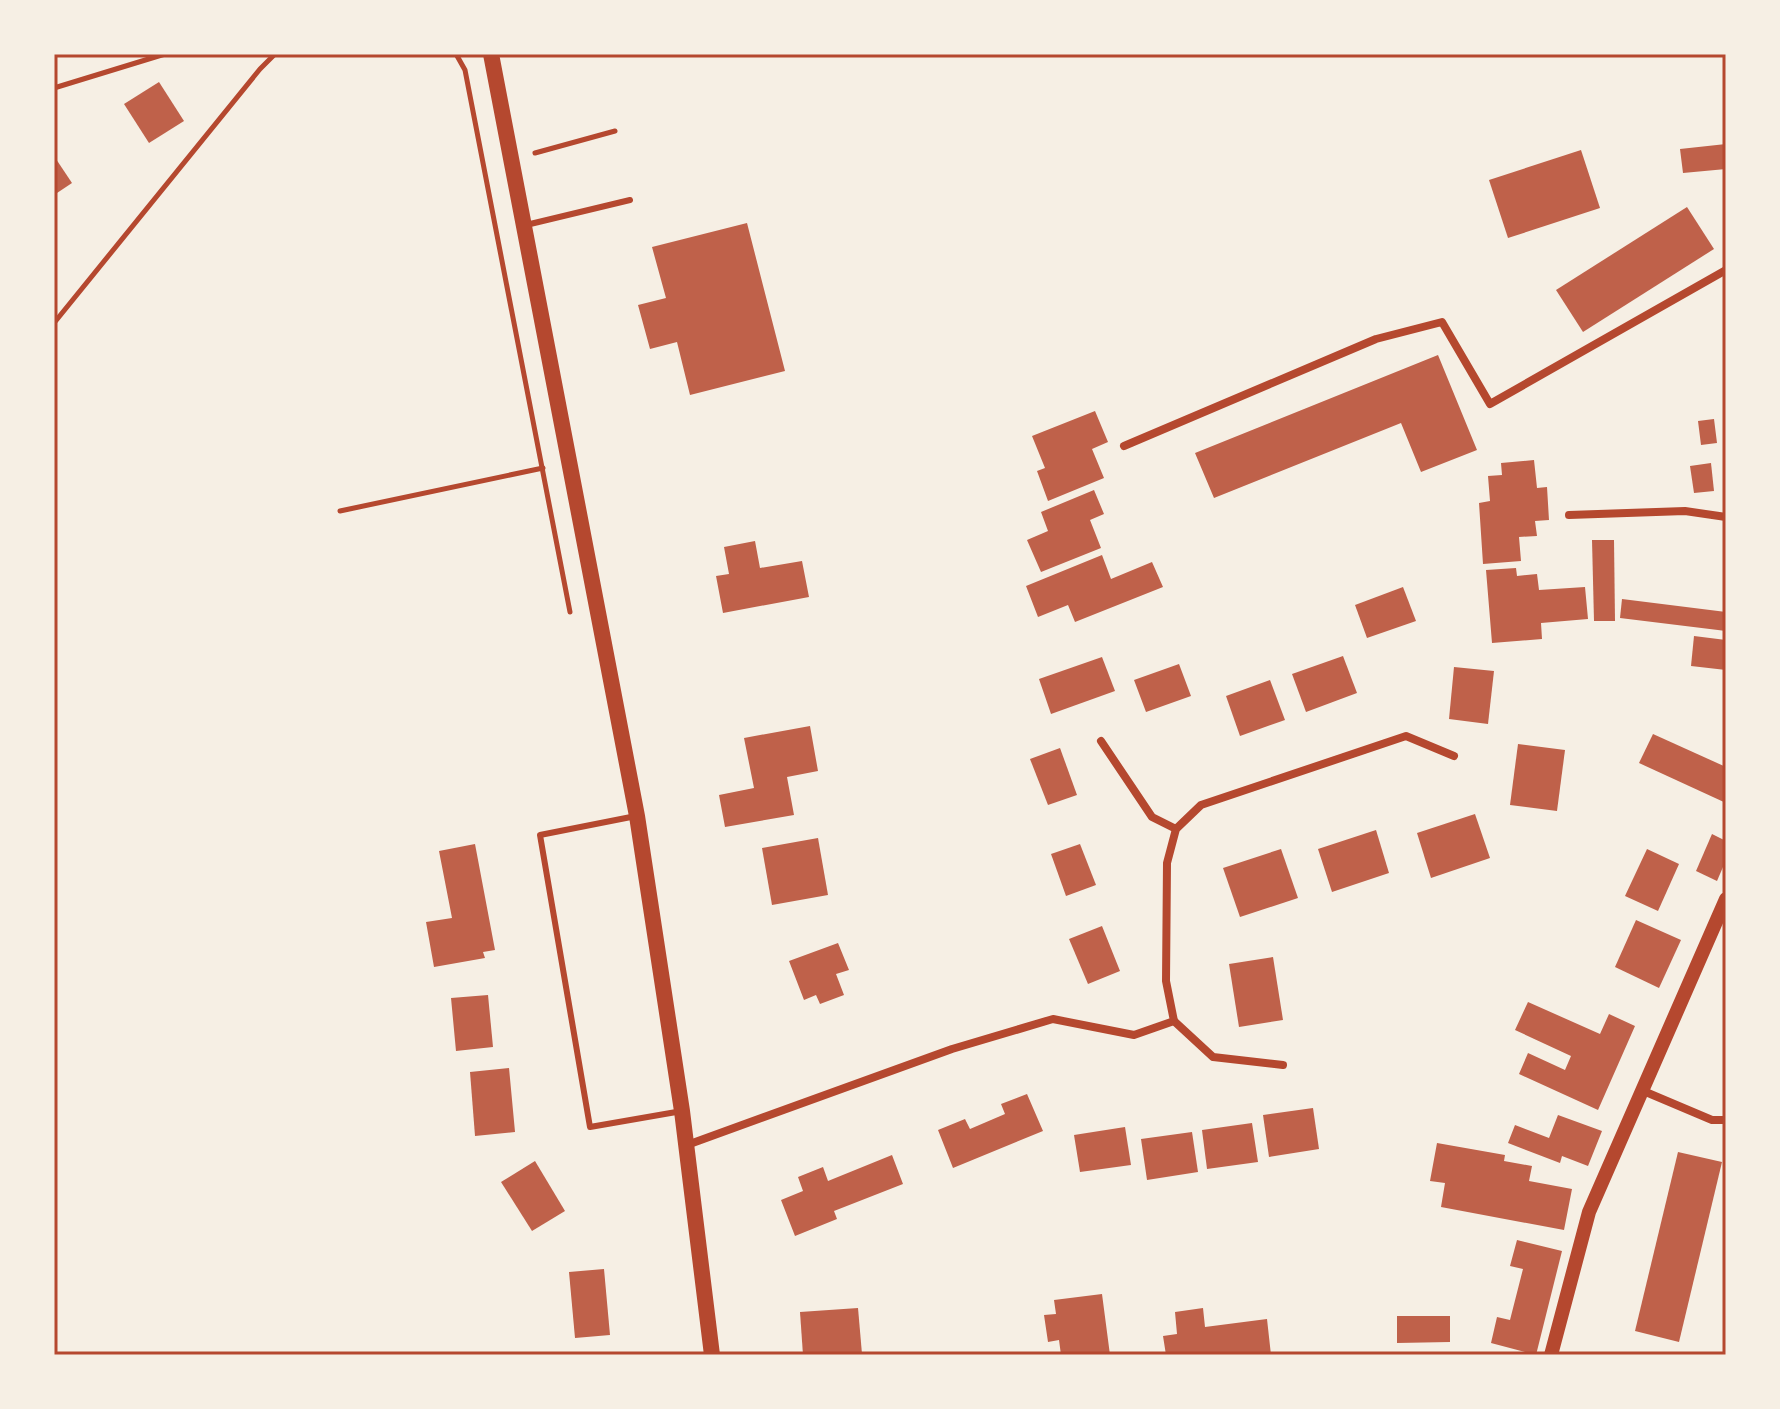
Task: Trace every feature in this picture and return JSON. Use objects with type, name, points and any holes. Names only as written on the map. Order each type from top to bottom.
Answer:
[{"type":"main road","points":[[491,54],[637,816],[682,1111],[712,1355]]},
{"type":"street","points":[[1124,446],[1376,339],[1442,322],[1490,404],[1726,270]]},
{"type":"street","points":[[1569,515],[1685,511],[1726,517]]},
{"type":"street","points":[[1283,1065],[1213,1057],[1174,1021],[1166,981],[1167,863],[1176,829],[1201,805],[1406,736],[1454,756]]},
{"type":"street","points":[[1101,741],[1152,817],[1176,829]]},
{"type":"street","points":[[1551,1355],[1589,1212],[1726,899]]},
{"type":"street","points":[[686,1145],[952,1049],[1053,1019],[1134,1035],[1174,1021]]},
{"type":"street","points":[[1641,1090],[1712,1120],[1726,1120]]},
{"type":"lane","points":[[523,226],[630,200]]},
{"type":"lane","points":[[637,816],[540,835],[590,1127],[682,1111]]},
{"type":"path","points":[[54,88],[165,54]]},
{"type":"path","points":[[54,323],[275,54]]},
{"type":"path","points":[[456,54],[465,70],[571,621]]},
{"type":"path","points":[[544,151],[615,131]]},
{"type":"path","points":[[340,511],[568,463]]},
{"type":"building","points":[[159,82],[184,121],[149,143],[124,104]]},
{"type":"building","points":[[1726,144],[1726,169],[1683,173],[1680,149]]},
{"type":"building","points":[[1581,150],[1600,208],[1508,238],[1489,180]]},
{"type":"building","points":[[54,156],[72,183],[54,195]]},
{"type":"building","points":[[1687,207],[1714,249],[1583,332],[1556,290]]},
{"type":"building","points":[[747,223],[785,371],[690,395],[677,342],[650,349],[638,305],[666,298],[652,247]]},
{"type":"building","points":[[1438,355],[1477,450],[1421,472],[1401,423],[1214,498],[1195,453]]},
{"type":"building","points":[[1095,411],[1108,442],[1092,449],[1104,478],[1048,501],[1037,471],[1045,468],[1032,436]]},
{"type":"building","points":[[1714,419],[1717,443],[1701,445],[1698,421]]},
{"type":"building","points":[[1534,460],[1537,488],[1547,487],[1549,520],[1535,521],[1537,536],[1519,537],[1521,561],[1483,564],[1479,503],[1490,501],[1488,476],[1502,475],[1501,463]]},
{"type":"building","points":[[1711,463],[1714,491],[1694,493],[1690,466]]},
{"type":"building","points":[[1094,490],[1104,514],[1090,520],[1101,548],[1041,572],[1027,540],[1048,531],[1041,512]]},
{"type":"building","points":[[1592,540],[1614,540],[1615,621],[1594,621]]},
{"type":"building","points":[[755,541],[760,568],[802,561],[809,597],[723,613],[716,576],[729,574],[724,547]]},
{"type":"building","points":[[1102,555],[1111,579],[1152,562],[1163,587],[1075,622],[1068,605],[1038,617],[1026,586]]},
{"type":"building","points":[[1516,568],[1517,576],[1537,574],[1539,590],[1585,587],[1588,619],[1541,623],[1542,639],[1492,643],[1486,570]]},
{"type":"building","points":[[1403,587],[1416,621],[1367,638],[1355,605]]},
{"type":"building","points":[[1622,599],[1726,612],[1726,631],[1620,618]]},
{"type":"building","points":[[1694,636],[1726,640],[1726,670],[1691,666]]},
{"type":"building","points":[[1343,656],[1357,693],[1306,712],[1292,674]]},
{"type":"building","points":[[1102,657],[1115,691],[1051,714],[1039,679]]},
{"type":"building","points":[[1179,664],[1191,696],[1146,712],[1134,680]]},
{"type":"building","points":[[1454,667],[1494,671],[1488,724],[1449,719]]},
{"type":"building","points":[[1270,680],[1285,720],[1240,736],[1226,696]]},
{"type":"building","points":[[810,726],[818,771],[787,777],[794,815],[725,827],[719,795],[754,788],[744,738]]},
{"type":"building","points":[[1653,734],[1726,767],[1726,803],[1639,763]]},
{"type":"building","points":[[1518,744],[1565,750],[1557,811],[1510,805]]},
{"type":"building","points":[[1060,748],[1077,795],[1048,805],[1030,759]]},
{"type":"building","points":[[1475,814],[1490,858],[1431,878],[1417,833]]},
{"type":"building","points":[[1376,830],[1389,873],[1332,892],[1318,849]]},
{"type":"building","points":[[1712,834],[1726,841],[1726,860],[1717,881],[1696,871]]},
{"type":"building","points":[[818,838],[828,895],[772,905],[762,848]]},
{"type":"building","points":[[475,844],[495,950],[483,952],[485,958],[434,967],[426,922],[452,918],[439,851]]},
{"type":"building","points":[[1080,844],[1096,885],[1066,896],[1051,854]]},
{"type":"building","points":[[1281,849],[1298,898],[1240,917],[1223,868]]},
{"type":"building","points":[[1647,849],[1679,864],[1658,911],[1625,896]]},
{"type":"building","points":[[1636,920],[1681,940],[1659,988],[1615,967]]},
{"type":"building","points":[[1102,926],[1120,971],[1088,984],[1069,939]]},
{"type":"building","points":[[838,943],[849,970],[836,974],[844,995],[820,1004],[816,995],[804,1000],[789,961]]},
{"type":"building","points":[[1273,957],[1283,1020],[1239,1027],[1229,964]]},
{"type":"building","points":[[488,995],[493,1047],[456,1051],[451,998]]},
{"type":"building","points":[[1528,1002],[1600,1034],[1609,1014],[1635,1026],[1598,1110],[1519,1074],[1528,1053],[1565,1070],[1571,1056],[1515,1030]]},
{"type":"building","points":[[509,1068],[515,1132],[475,1136],[470,1072]]},
{"type":"building","points":[[1027,1094],[1043,1131],[953,1168],[938,1130],[965,1119],[970,1129],[1005,1114],[1001,1104]]},
{"type":"building","points":[[1313,1108],[1319,1149],[1269,1157],[1263,1115]]},
{"type":"building","points":[[1558,1115],[1602,1131],[1588,1166],[1562,1156],[1560,1163],[1508,1143],[1515,1125],[1549,1138]]},
{"type":"building","points":[[1252,1123],[1258,1162],[1207,1169],[1202,1130]]},
{"type":"building","points":[[1125,1127],[1131,1165],[1080,1172],[1074,1135]]},
{"type":"building","points":[[1192,1132],[1198,1172],[1147,1180],[1141,1139]]},
{"type":"building","points":[[1437,1143],[1505,1155],[1504,1161],[1532,1166],[1529,1181],[1572,1189],[1564,1230],[1441,1207],[1445,1183],[1430,1181]]},
{"type":"building","points":[[1678,1152],[1722,1162],[1679,1342],[1635,1331]]},
{"type":"building","points":[[892,1155],[903,1184],[834,1211],[837,1219],[795,1236],[781,1200],[803,1191],[798,1177],[823,1167],[828,1181]]},
{"type":"building","points":[[535,1161],[565,1211],[532,1231],[501,1182]]},
{"type":"building","points":[[1517,1240],[1562,1251],[1536,1355],[1491,1343],[1497,1317],[1510,1320],[1523,1269],[1510,1266]]},
{"type":"building","points":[[604,1269],[610,1335],[575,1338],[569,1272]]},
{"type":"building","points":[[1102,1294],[1110,1355],[1061,1355],[1059,1340],[1048,1342],[1044,1315],[1056,1314],[1054,1300]]},
{"type":"building","points":[[858,1308],[862,1354],[803,1355],[800,1312]]},
{"type":"building","points":[[1203,1308],[1205,1327],[1267,1319],[1271,1355],[1166,1355],[1163,1336],[1177,1334],[1175,1312]]},
{"type":"building","points":[[1397,1316],[1450,1316],[1450,1342],[1397,1343]]}]
